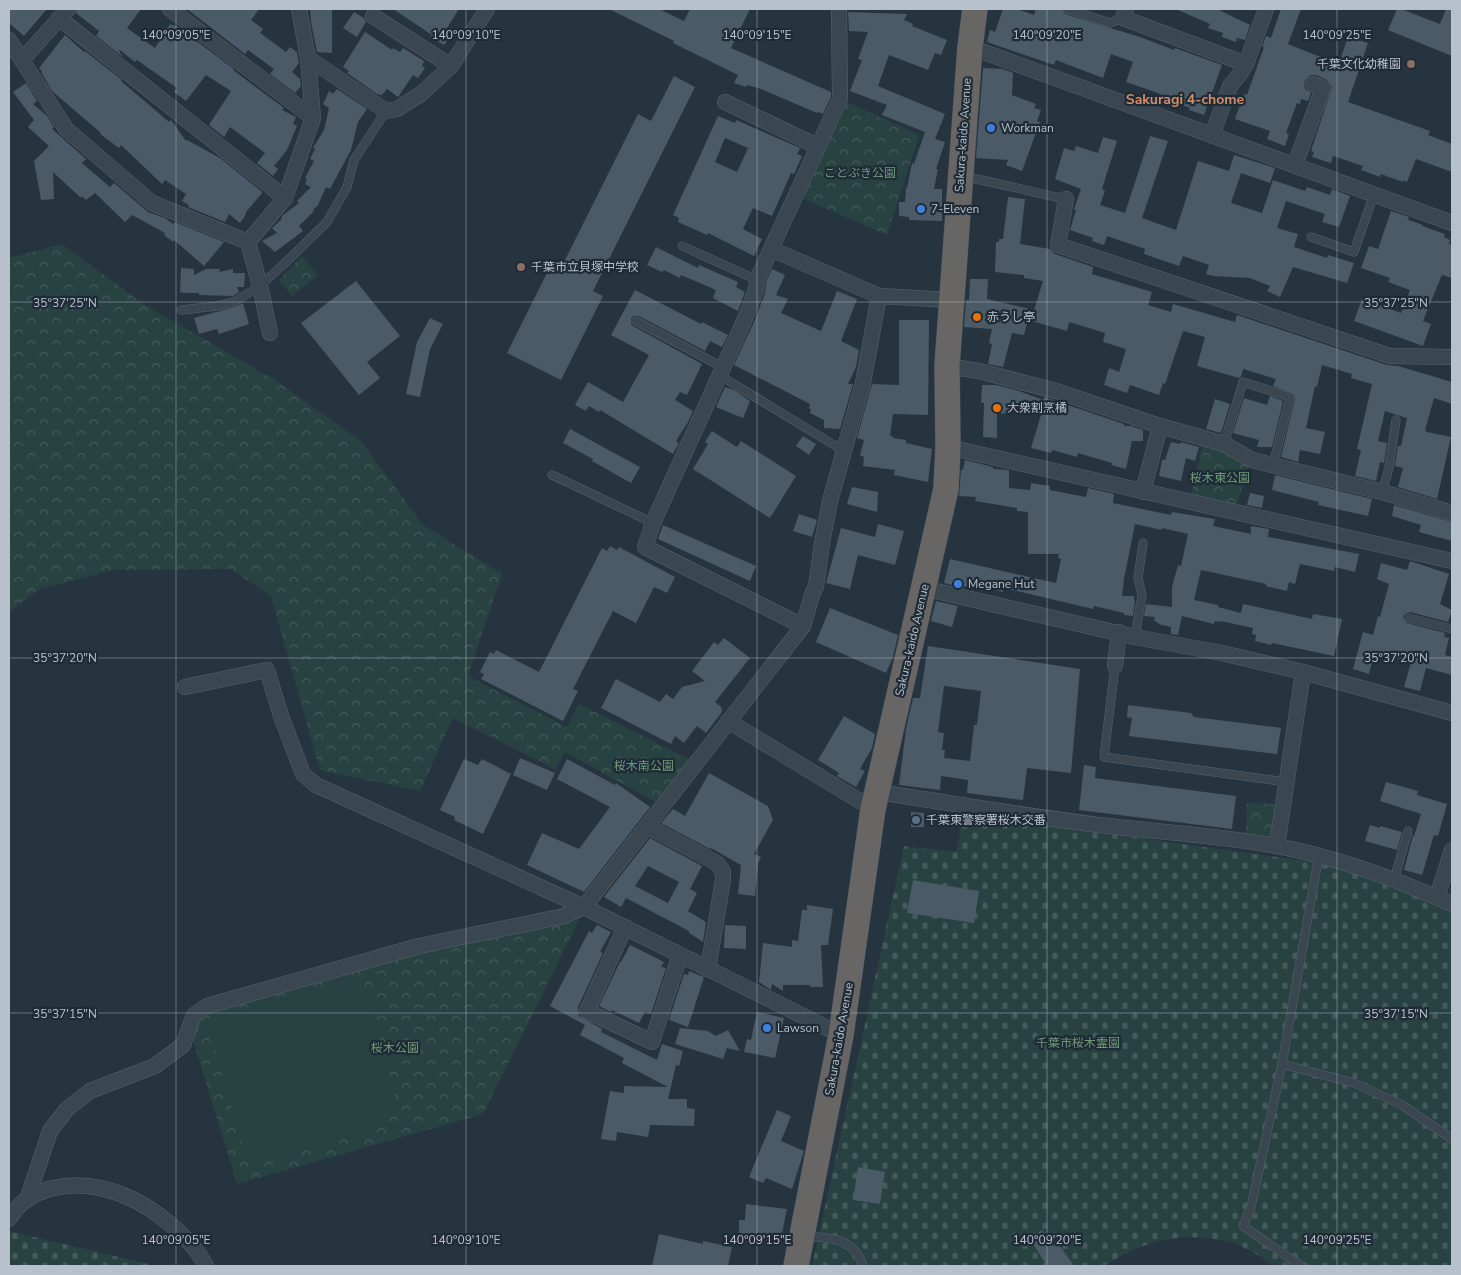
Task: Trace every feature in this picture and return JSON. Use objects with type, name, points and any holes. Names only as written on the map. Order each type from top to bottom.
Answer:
[{"type":"highway","name":"Sakura-kaido Avenue","points":[[796,1266],[841,1035],[875,801],[946,488],[948,447],[947,366],[970,47],[975,9]]},
{"type":"street","points":[[170,9],[313,118]]},
{"type":"street","points":[[248,242],[285,198],[313,118],[308,58],[299,9]]},
{"type":"street","points":[[308,58],[386,111],[397,109],[421,94],[451,66],[487,9]]},
{"type":"street","points":[[803,626],[645,547],[653,523],[744,319],[771,249],[840,99],[839,9]]},
{"type":"street","points":[[1212,135],[1230,86],[1246,64],[1266,9]]},
{"type":"street","points":[[22,60],[64,13],[285,198]]},
{"type":"street","points":[[1124,13],[1246,64]]},
{"type":"street","points":[[373,16],[451,66]]},
{"type":"street","points":[[9,40],[66,129],[152,203],[248,242]]},
{"type":"street","points":[[970,47],[1452,223]]},
{"type":"street","points":[[1295,165],[1323,88]]},
{"type":"street","points":[[725,102],[818,146]]},
{"type":"street","points":[[1066,198],[1058,245],[1390,356],[1452,357]]},
{"type":"street","points":[[248,242],[270,333]]},
{"type":"street","points":[[771,249],[879,296],[951,300]]},
{"type":"street","points":[[28,1198],[50,1131],[67,1110],[90,1091],[155,1066],[183,1045],[194,1015],[207,1006],[419,946],[564,916],[584,907],[803,626],[816,587],[830,501],[864,382],[879,296]]},
{"type":"street","points":[[947,366],[979,370],[1056,391],[1160,426],[1224,444],[1252,460],[1382,492],[1452,513]]},
{"type":"street","points":[[1143,492],[1160,426]]},
{"type":"street","points":[[948,447],[1452,561]]},
{"type":"street","points":[[923,588],[1135,637],[1222,653],[1346,682],[1452,714]]},
{"type":"street","points":[[1116,666],[1119,632]]},
{"type":"street","points":[[185,687],[267,670],[281,716],[303,774],[316,785],[584,907],[841,1035]]},
{"type":"street","points":[[1277,846],[1303,672]]},
{"type":"street","points":[[728,721],[875,801],[1218,836],[1277,846],[1319,855],[1394,880],[1452,904]]},
{"type":"street","points":[[647,826],[716,863],[723,872],[708,970]]},
{"type":"street","points":[[1437,897],[1452,850]]},
{"type":"street","points":[[625,928],[587,1011],[652,1042],[680,955]]},
{"type":"street","points":[[9,1219],[15,1209],[28,1198],[48,1189],[66,1186],[106,1189],[142,1204],[166,1222],[184,1237],[206,1266]]},
{"type":"lane","points":[[1067,9],[1110,23],[1124,13]]},
{"type":"lane","points":[[181,310],[218,306],[234,302],[260,286],[327,222],[347,187],[354,160],[386,111]]},
{"type":"lane","points":[[960,177],[1002,183],[1012,188],[1066,198]]},
{"type":"lane","points":[[1311,237],[1354,252],[1374,194]]},
{"type":"lane","points":[[682,246],[758,280]]},
{"type":"lane","points":[[636,321],[721,371],[844,451]]},
{"type":"lane","points":[[1224,444],[1243,382],[1290,397],[1273,465]]},
{"type":"lane","points":[[1382,492],[1390,468],[1396,420]]},
{"type":"lane","points":[[552,475],[653,523]]},
{"type":"lane","points":[[1135,637],[1142,595],[1138,578],[1144,543]]},
{"type":"lane","points":[[1409,618],[1452,629]]},
{"type":"lane","points":[[1116,666],[1104,757],[1286,782]]},
{"type":"lane","points":[[1394,880],[1408,831]]},
{"type":"lane","points":[[1301,1266],[1243,1226],[1251,1207],[1282,1064],[1319,855]]},
{"type":"lane","points":[[1282,1064],[1354,1083],[1402,1105],[1452,1139]]},
{"type":"lane","points":[[802,1235],[831,1238],[844,1242],[856,1252],[863,1266]]},
{"type":"green space","name":"ことぶき公園","points":[[843,100],[919,135],[887,235],[799,197]]},
{"type":"green space","name":"桜木南公園","points":[[63,245],[145,305],[275,380],[361,441],[423,525],[502,574],[468,676],[567,727],[579,704],[690,760],[659,804],[565,752],[555,769],[453,718],[420,791],[320,770],[271,596],[230,569],[113,570],[38,590],[9,612],[9,258]]},
{"type":"green space","points":[[302,256],[318,275],[292,296],[279,280]]},
{"type":"green space","name":"桜木東公園","points":[[1203,442],[1249,462],[1236,507],[1191,496]]},
{"type":"green space","points":[[1247,803],[1277,804],[1274,834],[1268,839],[1246,838]]},
{"type":"green space","name":"千葉市桜木霊園","points":[[963,814],[1306,861],[1355,870],[1452,909],[1452,1266],[1276,1266],[1238,1245],[1198,1237],[1165,1240],[1150,1244],[1119,1257],[1104,1266],[812,1266],[904,846],[956,852]]},
{"type":"green space","name":"桜木公園","points":[[573,916],[579,920],[483,1114],[237,1184],[193,1040],[202,1012],[433,946]]},
{"type":"green space","points":[[350,978],[367,987],[397,1106],[379,1128],[249,1166],[206,1019]]},
{"type":"green space","points":[[9,1231],[148,1264],[147,1266],[9,1266]]},
{"type":"building","points":[[9,9],[47,9],[24,36],[9,23]]},
{"type":"building","points":[[77,9],[141,9],[127,28],[155,48],[170,24],[175,25],[284,108],[282,110],[296,117],[293,124],[297,126],[287,150],[274,166],[278,169],[273,176],[257,163],[265,153],[230,127],[224,137],[209,125],[231,91],[206,75],[186,101],[174,92],[177,88],[137,60],[135,62],[120,50],[123,57],[96,36],[99,31],[76,13]]},
{"type":"building","points":[[187,9],[259,9],[251,20],[263,29],[260,33],[286,52],[290,47],[297,52],[299,63],[292,72],[300,79],[301,86],[295,93],[270,74],[274,69],[248,50],[245,54]]},
{"type":"building","points":[[310,9],[332,9],[332,53],[317,52]]},
{"type":"building","points":[[393,9],[459,9],[445,31],[451,35],[444,45],[430,37],[432,35]]},
{"type":"building","points":[[609,9],[659,9],[684,21],[690,9],[750,9],[731,48],[831,92],[831,97],[823,114],[761,89],[734,83],[738,75]]},
{"type":"building","points":[[1003,9],[1017,9],[1034,15],[1036,9],[1062,9],[1065,14],[1140,37],[1174,50],[1175,48],[1222,65],[1204,115],[1160,97],[1161,95],[1158,93],[1126,82],[1133,62],[1111,54],[1103,78],[1056,60],[1054,65],[987,42],[990,30],[995,32]]},
{"type":"building","points":[[1176,9],[1217,9],[1250,25],[1245,40],[1237,38],[1236,42],[1222,37],[1223,33],[1208,28],[1210,24]]},
{"type":"building","points":[[1281,9],[1301,9],[1288,44],[1315,55],[1339,63],[1348,37],[1368,43],[1348,102],[1430,131],[1428,135],[1452,144],[1452,172],[1416,159],[1407,182],[1404,180],[1403,182],[1381,174],[1380,177],[1361,170],[1363,166],[1333,156],[1331,163],[1312,157],[1314,152],[1311,151],[1332,87],[1327,80],[1316,75],[1311,75],[1305,80],[1305,89],[1311,93],[1308,101],[1301,99],[1300,104],[1297,103],[1286,133],[1289,134],[1285,146],[1267,139],[1270,131],[1235,119],[1244,94],[1247,95],[1266,36],[1271,38]]},
{"type":"building","points":[[1397,9],[1440,24],[1446,9],[1452,9],[1452,56],[1388,30]]},
{"type":"building","points":[[354,12],[364,18],[366,22],[357,37],[343,28]]},
{"type":"building","points":[[848,12],[907,14],[904,20],[913,24],[912,26],[947,40],[941,55],[935,53],[928,70],[889,55],[878,86],[945,114],[935,139],[945,142],[936,169],[938,169],[934,189],[942,189],[942,221],[909,220],[909,217],[899,216],[899,202],[905,202],[912,163],[914,164],[925,132],[882,115],[887,105],[850,91],[862,60],[858,59],[868,32],[849,31]]},
{"type":"building","points":[[365,32],[392,50],[393,48],[400,52],[403,48],[424,61],[422,66],[425,68],[418,78],[413,75],[398,97],[387,89],[382,95],[377,94],[347,73],[349,71],[343,67]]},
{"type":"building","points":[[65,35],[84,52],[122,80],[169,122],[171,120],[186,141],[220,158],[261,191],[262,193],[246,212],[240,223],[229,214],[225,222],[188,207],[189,205],[182,201],[186,194],[165,180],[162,184],[121,145],[119,148],[100,134],[52,91],[39,68]]},
{"type":"building","points":[[983,68],[1003,69],[1013,73],[1012,95],[1036,104],[1034,108],[1041,110],[1037,121],[1040,122],[1022,171],[1006,165],[1008,160],[976,158]]},
{"type":"building","points":[[674,76],[695,87],[593,291],[603,296],[561,380],[507,353],[549,269],[558,274],[638,114],[651,121]]},
{"type":"building","points":[[26,83],[37,101],[33,104],[47,116],[54,127],[52,129],[86,159],[82,163],[110,187],[114,183],[148,212],[165,218],[173,224],[175,222],[224,242],[204,266],[174,240],[173,242],[164,235],[165,233],[132,215],[125,222],[95,193],[86,200],[82,196],[81,198],[53,172],[54,199],[41,200],[34,161],[49,146],[28,127],[34,120],[13,92]]},
{"type":"building","points":[[337,89],[367,109],[358,122],[351,150],[330,189],[326,187],[314,211],[299,226],[303,231],[275,252],[262,241],[277,233],[272,228],[281,220],[282,216],[299,203],[297,201],[311,187],[305,184],[307,179],[305,178],[314,161],[310,159],[315,149],[313,148],[324,130],[329,108],[323,104],[329,91],[333,94]]},
{"type":"building","points":[[718,116],[735,123],[736,120],[800,148],[797,154],[802,156],[794,174],[791,173],[772,216],[753,208],[743,229],[762,239],[754,256],[708,233],[707,235],[678,222],[679,218],[673,215]],"holes":[[[725,138],[748,148],[737,172],[715,162]]]},
{"type":"building","points":[[1150,136],[1168,141],[1142,218],[1176,230],[1198,161],[1229,171],[1234,155],[1275,168],[1270,183],[1241,173],[1231,203],[1262,213],[1273,180],[1305,191],[1307,187],[1330,195],[1332,189],[1350,196],[1339,227],[1322,222],[1325,214],[1286,201],[1277,228],[1298,234],[1294,247],[1327,258],[1328,255],[1354,263],[1347,283],[1293,267],[1280,297],[1267,291],[1270,286],[1250,278],[1206,274],[1209,265],[1183,256],[1179,266],[1144,254],[1145,249],[1107,236],[1104,245],[1092,241],[1093,238],[1070,230],[1076,210],[1074,209],[1081,189],[1055,179],[1064,148],[1074,151],[1076,146],[1098,153],[1103,137],[1117,141],[1102,189],[1105,191],[1100,205],[1125,213]]},
{"type":"building","points":[[1008,197],[1025,199],[1020,244],[1050,249],[1055,254],[1093,267],[1092,274],[1152,292],[1148,305],[1171,312],[1173,304],[1235,322],[1237,315],[1387,365],[1398,366],[1452,382],[1452,404],[1434,398],[1425,430],[1451,437],[1437,499],[1398,487],[1403,468],[1395,466],[1398,446],[1401,446],[1407,418],[1385,411],[1378,441],[1387,443],[1384,463],[1380,462],[1376,481],[1355,476],[1361,450],[1357,449],[1372,384],[1351,378],[1352,374],[1322,365],[1317,387],[1315,386],[1306,428],[1325,432],[1320,454],[1300,450],[1298,462],[1281,457],[1295,398],[1294,394],[1273,386],[1276,379],[1243,369],[1239,378],[1197,366],[1205,337],[1183,331],[1165,384],[1163,383],[1159,395],[1130,385],[1127,393],[1104,385],[1109,368],[1119,372],[1126,349],[1103,342],[1105,333],[1069,322],[1067,331],[1028,320],[1024,335],[1012,333],[1003,367],[988,364],[992,344],[989,343],[992,329],[964,327],[966,300],[969,300],[970,279],[988,279],[987,299],[1034,310],[1043,281],[1024,278],[1024,275],[995,272],[996,242],[999,242],[999,239],[1003,239]]},
{"type":"building","points":[[1391,211],[1409,217],[1408,220],[1422,226],[1445,234],[1444,237],[1450,240],[1449,244],[1452,245],[1452,278],[1442,275],[1441,277],[1423,321],[1431,324],[1423,346],[1354,321],[1362,299],[1401,313],[1410,290],[1388,282],[1390,278],[1361,268],[1369,246],[1378,249]]},
{"type":"building","points":[[656,247],[698,268],[699,265],[738,282],[736,287],[745,292],[738,311],[713,298],[716,290],[681,275],[680,278],[664,270],[662,272],[647,265]]},
{"type":"building","points":[[181,268],[194,269],[194,275],[206,269],[220,269],[219,272],[233,269],[233,273],[245,273],[244,287],[237,287],[239,292],[233,296],[199,295],[199,293],[182,293],[182,291],[180,293]]},
{"type":"building","points":[[772,269],[785,275],[776,295],[788,299],[781,313],[821,331],[837,291],[857,299],[841,341],[859,350],[856,367],[848,384],[853,384],[840,429],[824,428],[824,420],[810,413],[810,404],[734,365],[754,322],[765,293],[766,282]]},
{"type":"building","points":[[356,281],[400,336],[367,362],[380,378],[359,395],[301,323]]},
{"type":"building","points":[[635,290],[701,324],[702,322],[728,335],[722,347],[710,341],[705,351],[639,316],[633,316],[631,319],[633,326],[702,364],[687,395],[680,392],[675,400],[693,411],[676,441],[679,443],[673,454],[600,410],[599,412],[589,406],[586,411],[575,405],[588,382],[623,402],[649,355],[611,335]]},
{"type":"building","points":[[243,303],[249,324],[219,334],[217,329],[199,334],[194,318]]},
{"type":"building","points":[[430,318],[443,324],[430,349],[420,397],[406,394],[417,342]]},
{"type":"building","points":[[899,320],[929,320],[928,415],[893,414],[890,436],[906,440],[906,443],[932,449],[928,482],[894,475],[895,470],[863,466],[864,457],[860,455],[864,440],[857,438],[872,384],[899,385]]},
{"type":"building","points":[[982,385],[996,385],[1043,400],[1044,397],[1124,424],[1124,426],[1143,430],[1143,441],[1132,441],[1126,469],[1078,453],[1077,457],[1052,450],[1051,453],[1031,448],[1041,415],[1011,404],[1011,414],[997,413],[997,438],[983,437],[984,403],[981,403]]},
{"type":"building","points":[[725,387],[734,390],[750,401],[743,418],[716,407]]},
{"type":"building","points":[[1270,396],[1283,401],[1272,447],[1257,447],[1259,440],[1233,433],[1244,398],[1267,405]]},
{"type":"building","points":[[1215,399],[1230,404],[1221,433],[1206,429]]},
{"type":"building","points":[[570,429],[640,467],[631,483],[563,443]]},
{"type":"building","points":[[712,431],[737,447],[741,441],[796,476],[770,518],[693,469],[708,444],[705,442]]},
{"type":"building","points":[[803,436],[816,444],[809,455],[796,446]]},
{"type":"building","points":[[1171,442],[1180,444],[1181,442],[1199,447],[1195,461],[1186,458],[1181,481],[1159,476],[1162,460],[1165,460]]},
{"type":"building","points":[[965,460],[993,467],[993,469],[1009,470],[1009,488],[1030,490],[1031,483],[1050,486],[1050,490],[1086,497],[1088,488],[1114,494],[1113,503],[1171,515],[1172,512],[1215,519],[1213,526],[1251,534],[1251,526],[1269,529],[1268,537],[1359,554],[1355,572],[1335,567],[1334,571],[1300,564],[1295,584],[1289,582],[1287,591],[1266,586],[1266,584],[1201,570],[1194,600],[1218,605],[1218,607],[1241,613],[1243,604],[1312,619],[1313,614],[1342,619],[1334,656],[1255,641],[1256,635],[1252,634],[1253,628],[1221,621],[1215,621],[1214,624],[1182,616],[1178,635],[1171,634],[1171,627],[1158,624],[1154,621],[1155,617],[1144,616],[1146,604],[1172,607],[1172,587],[1178,565],[1181,566],[1188,534],[1162,528],[1162,530],[1135,524],[1122,596],[1134,596],[1133,616],[1094,606],[1093,609],[1004,588],[1003,592],[971,585],[971,587],[964,586],[964,588],[944,583],[950,559],[1056,583],[1061,559],[1058,558],[1059,554],[1028,554],[1028,512],[1017,511],[1017,508],[975,501],[976,497],[959,496],[961,470],[963,470]]},
{"type":"building","points":[[1275,475],[1372,499],[1368,516],[1318,505],[1319,502],[1272,490]]},
{"type":"building","points":[[852,487],[878,492],[877,512],[847,504]]},
{"type":"building","points":[[1250,493],[1264,496],[1262,508],[1247,505]]},
{"type":"building","points":[[1394,505],[1452,522],[1452,541],[1419,532],[1421,525],[1392,516]]},
{"type":"building","points":[[799,514],[817,520],[812,537],[793,531]]},
{"type":"building","points":[[878,524],[904,531],[895,565],[858,555],[850,589],[826,583],[841,528],[875,537]]},
{"type":"building","points":[[663,525],[756,566],[750,581],[658,539]]},
{"type":"building","points":[[610,546],[617,550],[619,547],[675,577],[667,593],[654,587],[636,623],[613,611],[573,689],[578,691],[563,721],[481,679],[484,674],[480,672],[490,652],[494,654],[496,650],[539,672],[602,548],[607,551]]},
{"type":"building","points":[[1410,561],[1449,574],[1440,604],[1452,610],[1448,622],[1410,612],[1403,617],[1407,623],[1445,633],[1444,637],[1449,638],[1445,655],[1452,657],[1452,675],[1426,668],[1420,691],[1404,687],[1411,662],[1375,651],[1369,674],[1353,669],[1363,632],[1373,635],[1389,584],[1377,579],[1381,563],[1407,570]]},
{"type":"building","points":[[936,601],[958,606],[952,627],[931,621]]},
{"type":"building","points":[[830,608],[898,635],[893,657],[886,673],[816,642]]},
{"type":"building","points":[[724,638],[750,658],[715,702],[721,707],[722,712],[706,733],[697,726],[684,743],[675,736],[671,744],[601,708],[616,679],[660,702],[666,694],[673,699],[682,687],[705,681],[692,671],[714,642],[718,645]]},
{"type":"building","points":[[928,646],[1080,669],[1071,773],[1027,768],[1023,800],[967,793],[968,780],[941,776],[940,790],[899,785],[906,729],[913,698],[920,698]],"holes":[[[944,686],[981,691],[977,725],[974,725],[970,761],[944,758],[945,750],[942,750],[944,733],[938,732]]]},
{"type":"building","points":[[1128,705],[1191,713],[1194,717],[1281,728],[1277,754],[1129,736],[1132,718],[1127,717]]},
{"type":"building","points":[[844,716],[875,734],[872,748],[860,769],[865,771],[856,787],[837,776],[839,773],[818,760]]},
{"type":"building","points":[[520,758],[555,773],[547,790],[513,775]]},
{"type":"building","points":[[464,759],[478,765],[482,759],[511,774],[483,834],[454,820],[455,817],[440,810]]},
{"type":"building","points":[[567,759],[615,785],[616,783],[650,807],[584,892],[527,865],[542,833],[579,849],[610,807],[557,779]]},
{"type":"building","points":[[1084,765],[1096,767],[1095,778],[1236,796],[1232,829],[1079,810]]},
{"type":"building","points":[[709,773],[768,806],[773,820],[754,854],[761,857],[758,863],[755,896],[738,894],[741,865],[661,823],[673,809],[685,816]]},
{"type":"building","points":[[1386,782],[1418,791],[1417,795],[1447,804],[1438,836],[1434,835],[1422,875],[1404,870],[1413,835],[1421,814],[1380,801]]},
{"type":"building","points":[[911,812],[924,813],[924,827],[911,827]]},
{"type":"building","points":[[1370,825],[1402,832],[1397,850],[1365,841]]},
{"type":"building","points":[[650,838],[702,866],[690,889],[697,893],[688,911],[706,922],[703,942],[689,933],[689,931],[626,898],[621,907],[604,897]],"holes":[[[648,866],[679,882],[668,903],[635,886]]]},
{"type":"building","points":[[913,880],[979,891],[974,923],[907,913]]},
{"type":"building","points":[[807,905],[833,909],[828,945],[821,945],[823,987],[783,985],[783,991],[772,984],[771,990],[759,982],[763,943],[792,947],[792,940],[798,941],[802,910],[807,910]]},
{"type":"building","points":[[597,925],[611,932],[600,952],[603,953],[578,1007],[579,1016],[602,1029],[601,1032],[657,1060],[662,1044],[683,1051],[679,1066],[676,1065],[668,1099],[687,1099],[687,1108],[695,1109],[694,1126],[650,1125],[648,1137],[617,1132],[616,1141],[601,1139],[610,1091],[624,1093],[624,1086],[668,1087],[622,1063],[624,1058],[580,1035],[585,1025],[550,1006],[589,931],[592,933]]},
{"type":"building","points":[[725,925],[746,926],[746,949],[724,948]]},
{"type":"building","points":[[630,945],[664,962],[661,967],[666,968],[651,1014],[645,1012],[639,1023],[599,1006]]},
{"type":"building","points":[[689,971],[704,977],[688,1027],[669,1020],[684,974],[688,975]]},
{"type":"building","name":"Lawson","points":[[757,1012],[784,1018],[775,1058],[744,1052],[747,1039],[751,1040]]},
{"type":"building","points":[[680,1028],[708,1031],[716,1036],[728,1030],[740,1051],[727,1048],[723,1059],[675,1044]]},
{"type":"building","points":[[777,1110],[791,1116],[781,1141],[804,1151],[792,1189],[766,1178],[763,1183],[749,1177]]},
{"type":"building","points":[[858,1167],[885,1172],[880,1204],[853,1200]]},
{"type":"building","points":[[746,1204],[787,1209],[780,1243],[739,1235],[739,1220],[745,1220]]},
{"type":"building","points":[[1042,1230],[1053,1246],[1058,1243],[1074,1266],[1047,1266],[1030,1239]]},
{"type":"building","points":[[659,1234],[703,1244],[703,1241],[732,1247],[728,1266],[652,1266]]},
{"type":"place","name":"千葉文化幼稚園","points":[[1411,64]]},
{"type":"place","name":"Workman","points":[[991,128]]},
{"type":"place","name":"7-Eleven","points":[[921,209]]},
{"type":"place","name":"千葉市立貝塚中学校","points":[[521,267]]},
{"type":"place","name":"赤うし亭","points":[[977,317]]},
{"type":"place","name":"大衆割烹橘","points":[[997,408]]},
{"type":"place","name":"Megane Hut","points":[[958,584]]},
{"type":"place","name":"千葉東警察署桜木交番","points":[[916,820]]},
{"type":"place","name":"Lawson","points":[[767,1028]]},
{"type":"district","name":"Sakuragi 4-chome","points":[[1185,99]]}]
